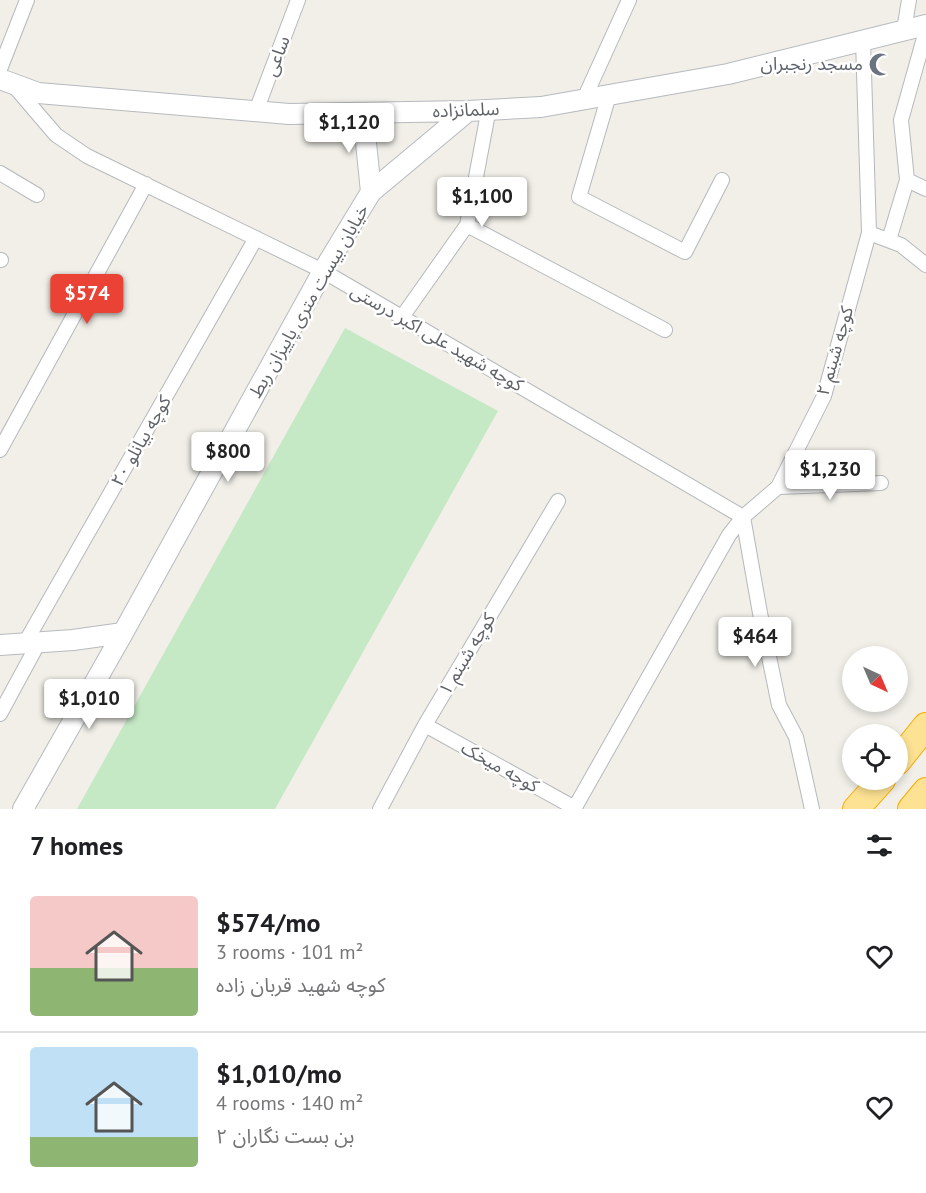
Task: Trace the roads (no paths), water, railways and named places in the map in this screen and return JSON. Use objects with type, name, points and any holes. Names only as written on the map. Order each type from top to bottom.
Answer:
[{"type":"highway","points":[[908,748],[926,726]]},
{"type":"highway","points":[[856,809],[873,790]]},
{"type":"highway","points":[[911,809],[926,791]]},
{"type":"street","points":[[0,69],[27,0]]},
{"type":"street","name":"ساعی","points":[[256,111],[298,0]]},
{"type":"street","points":[[584,99],[629,0]]},
{"type":"street","points":[[904,30],[909,0]]},
{"type":"street","name":"سلمانزاده","points":[[7,82],[38,93],[290,114],[468,111],[489,108],[541,107],[728,74],[926,25]]},
{"type":"street","points":[[888,240],[907,180],[901,120],[922,61],[926,31]]},
{"type":"street","name":"کوچه شبنم ۲","points":[[574,809],[723,545],[743,517],[778,487],[824,396],[869,233],[863,40]]},
{"type":"street","name":"کوچه شهید علی اکبر درستی","points":[[7,82],[56,135],[87,156],[323,271],[743,517]]},
{"type":"street","points":[[609,95],[579,197],[685,252],[722,180]]},
{"type":"street","points":[[402,317],[467,225],[489,108]]},
{"type":"street","name":"خیابان بیست متری پاییزان ربط","points":[[23,809],[323,271],[372,192],[468,111]]},
{"type":"street","points":[[363,112],[372,192]]},
{"type":"street","points":[[0,173],[37,195]]},
{"type":"street","points":[[907,180],[926,189]]},
{"type":"street","points":[[0,450],[146,184]]},
{"type":"street","points":[[467,225],[665,330]]},
{"type":"street","points":[[869,233],[901,245],[926,266]]},
{"type":"street","name":"کوچه بیانلو ۲۰","points":[[0,714],[32,643],[256,238]]},
{"type":"street","points":[[778,487],[881,483]]},
{"type":"street","name":"کوچه شبنم ۱","points":[[380,809],[424,726],[558,501]]},
{"type":"street","points":[[743,517],[779,705],[796,737],[812,809]]},
{"type":"street","points":[[0,645],[123,633]]},
{"type":"street","name":"کوچه میخک","points":[[424,726],[574,809]]},
{"type":"place","name":"مسجد رنجبران","points":[[881,64]]}]
